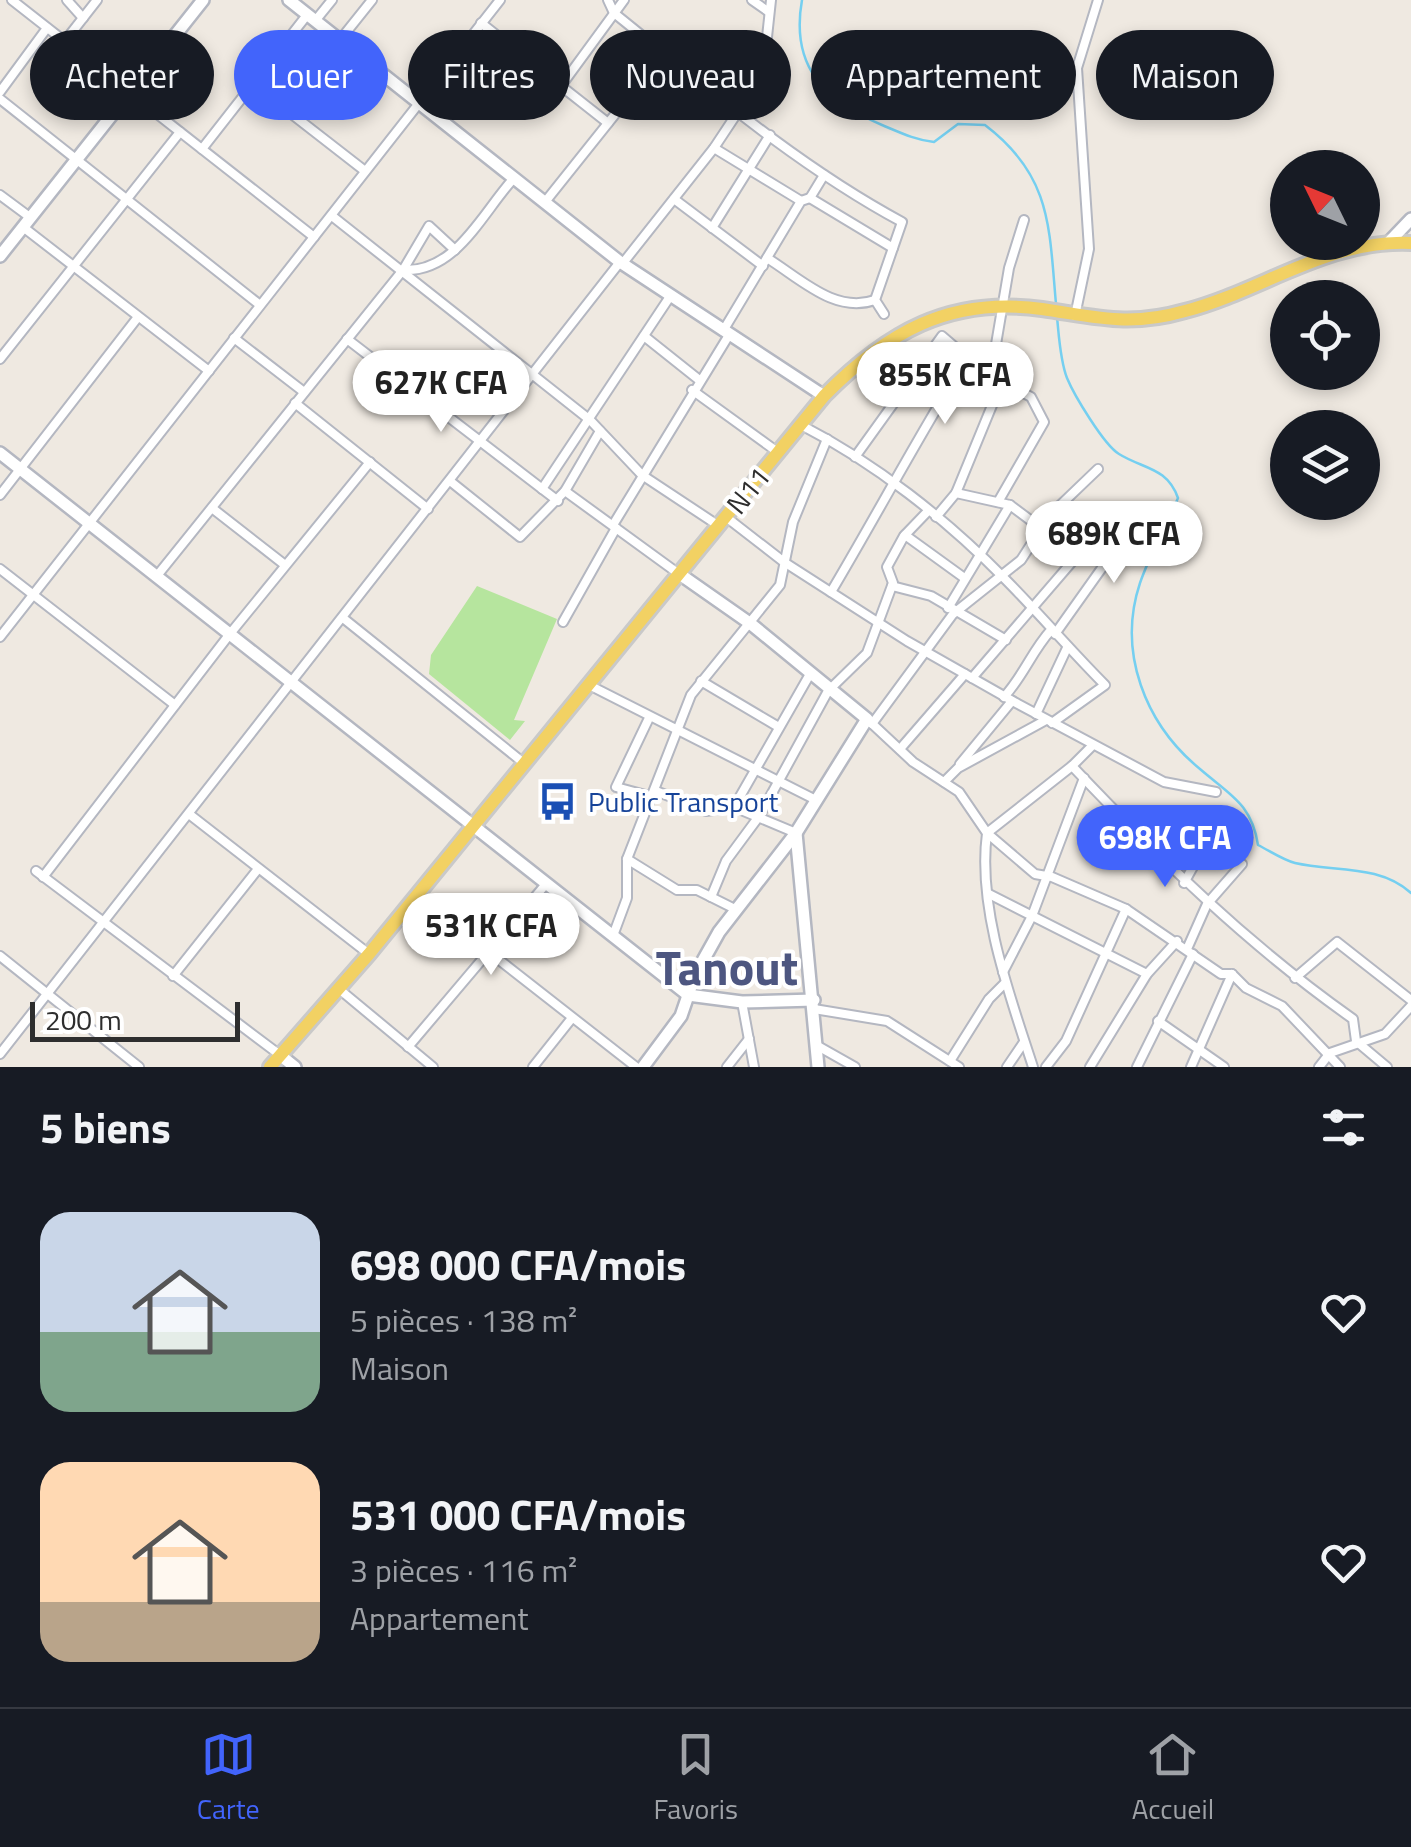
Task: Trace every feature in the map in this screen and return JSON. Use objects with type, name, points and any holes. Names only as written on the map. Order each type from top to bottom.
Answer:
[{"type":"main road","name":"N11","points":[[270,1067],[369,954],[824,396],[878,345],[951,314],[1002,307],[1120,323],[1188,311],[1323,257],[1389,242],[1411,243]]},
{"type":"street","points":[[12,0],[50,30]]},
{"type":"street","points":[[67,0],[83,18]]},
{"type":"street","points":[[74,30],[97,0]]},
{"type":"street","points":[[180,30],[203,0]]},
{"type":"street","points":[[288,0],[327,30]]},
{"type":"street","points":[[300,30],[332,0]]},
{"type":"street","points":[[348,30],[372,0]]},
{"type":"street","points":[[476,30],[500,0]]},
{"type":"street","points":[[608,0],[614,14],[635,30]]},
{"type":"street","points":[[570,74],[624,0]]},
{"type":"street","points":[[752,0],[768,12]]},
{"type":"street","points":[[766,30],[771,0]]},
{"type":"street","points":[[1069,315],[1089,249],[1077,68],[1098,0]]},
{"type":"street","points":[[482,23],[491,30]]},
{"type":"street","points":[[47,28],[0,96],[260,305]]},
{"type":"street","points":[[388,78],[408,94]]},
{"type":"street","points":[[570,93],[608,123]]},
{"type":"street","points":[[202,149],[234,107]]},
{"type":"street","points":[[0,637],[408,117]]},
{"type":"street","points":[[0,256],[110,120]]},
{"type":"street","points":[[165,120],[314,237]]},
{"type":"street","points":[[298,120],[365,172]]},
{"type":"street","points":[[441,120],[622,262],[824,396]]},
{"type":"street","points":[[545,202],[610,120]]},
{"type":"street","points":[[0,1054],[732,120]]},
{"type":"street","points":[[750,120],[824,175],[902,222],[875,300]]},
{"type":"street","points":[[0,359],[180,132]]},
{"type":"street","points":[[712,228],[770,135]]},
{"type":"street","points":[[714,148],[893,248]]},
{"type":"street","points":[[563,622],[642,475],[765,262],[824,175]]},
{"type":"street","points":[[403,270],[424,272],[455,250],[514,178]]},
{"type":"street","points":[[0,195],[74,266],[208,372]]},
{"type":"street","points":[[674,199],[765,262],[836,302],[854,307],[875,300]]},
{"type":"street","points":[[332,216],[590,420],[642,475],[723,521],[879,624],[1008,699],[1164,782],[1216,792]]},
{"type":"street","points":[[1389,242],[1411,219]]},
{"type":"street","points":[[712,897],[726,861],[760,815],[828,691],[867,652],[892,586],[887,567],[905,534],[956,493],[993,404],[1002,307],[1024,220]]},
{"type":"street","points":[[156,578],[403,270],[429,226],[455,250]]},
{"type":"street","points":[[542,490],[670,295]]},
{"type":"street","points":[[875,300],[884,314]]},
{"type":"street","points":[[0,495],[138,316]]},
{"type":"street","points":[[644,336],[698,379]]},
{"type":"street","points":[[855,457],[942,336],[969,355],[984,372],[1031,397],[1044,422],[998,502]]},
{"type":"street","points":[[234,338],[304,392]]},
{"type":"street","points":[[347,339],[558,501]]},
{"type":"street","points":[[830,592],[896,486],[913,443],[969,355]]},
{"type":"street","points":[[692,390],[779,453]]},
{"type":"street","points":[[295,404],[428,508]]},
{"type":"street","points":[[801,425],[855,457],[932,514],[1002,575],[1105,684],[1049,721],[958,768]]},
{"type":"street","points":[[450,481],[520,537],[566,492],[600,432]]},
{"type":"street","points":[[614,933],[627,898],[627,858],[677,731],[700,681],[780,585],[793,522],[827,438]]},
{"type":"street","points":[[0,453],[688,995],[742,1002],[814,1004],[887,1020],[955,1065],[989,999],[1004,984]]},
{"type":"street","points":[[295,1067],[40,874],[370,462]]},
{"type":"street","points":[[952,610],[1020,560],[1041,528],[1098,469]]},
{"type":"street","points":[[566,492],[750,624],[900,750],[959,792],[987,833],[1018,862],[1126,909],[1221,974],[1232,974],[1246,988],[1282,1006],[1330,1052],[1340,1067]]},
{"type":"street","points":[[956,493],[1010,504],[1077,555]]},
{"type":"street","points":[[643,1067],[681,1016],[695,975],[735,908],[796,833],[814,799],[870,721],[926,652],[952,610],[963,577],[1010,504]]},
{"type":"street","points":[[212,508],[285,564]]},
{"type":"street","points":[[900,750],[1006,640],[1114,513]]},
{"type":"street","points":[[944,782],[1024,676],[1035,647],[1053,632],[1141,513]]},
{"type":"street","points":[[905,534],[963,577]]},
{"type":"street","points":[[0,569],[175,705]]},
{"type":"street","points":[[892,586],[913,595],[916,590],[1006,640]]},
{"type":"street","points":[[343,618],[525,764]]},
{"type":"street","points":[[1036,714],[1067,648]]},
{"type":"street","points":[[734,807],[810,674]]},
{"type":"street","points":[[700,681],[777,726]]},
{"type":"street","points":[[589,684],[814,799]]},
{"type":"street","points":[[649,718],[616,787],[706,810],[734,807],[796,833]]},
{"type":"street","points":[[1033,1067],[1004,984],[982,867],[987,833],[1093,745]]},
{"type":"street","points":[[1072,766],[1207,904],[1352,1020],[1356,1041],[1387,1067]]},
{"type":"street","points":[[1002,972],[1032,916],[1084,778]]},
{"type":"street","points":[[189,814],[369,954]]},
{"type":"street","points":[[1184,883],[1216,825]]},
{"type":"street","points":[[796,833],[818,1067]]},
{"type":"street","points":[[627,858],[676,890],[697,890],[735,908]]},
{"type":"street","points":[[1137,1067],[1207,904],[1242,864]]},
{"type":"street","points":[[173,976],[258,869]]},
{"type":"street","points":[[408,1048],[546,884]]},
{"type":"street","points":[[989,894],[1147,974]]},
{"type":"street","points":[[1046,1067],[1066,1041],[1126,909]]},
{"type":"street","points":[[1090,1067],[1147,974],[1177,942]]},
{"type":"street","points":[[1295,978],[1337,942],[1411,1003],[1385,1034],[1330,1052],[1320,1067]]},
{"type":"street","points":[[488,952],[636,1067]]},
{"type":"street","points":[[0,956],[139,1067]]},
{"type":"street","points":[[1190,1067],[1232,974]]},
{"type":"street","points":[[339,989],[433,1067]]},
{"type":"street","points":[[742,1002],[754,1067]]},
{"type":"street","points":[[533,1067],[572,1018]]},
{"type":"street","points":[[1158,1021],[1200,1046],[1224,1067]]},
{"type":"street","points":[[728,1067],[750,1038]]},
{"type":"street","points":[[1007,1067],[1025,1041]]},
{"type":"street","points":[[816,1046],[854,1067]]},
{"type":"green space","points":[[477,586],[557,619],[514,720],[525,721],[510,740],[429,674],[431,655]]},
{"type":"waterway","points":[[802,0],[801,44],[807,63],[828,93],[844,105],[920,139],[934,142],[958,124],[985,125],[1007,144],[1035,184],[1043,205],[1056,304]]},
{"type":"waterway","points":[[1057,317],[1065,371],[1090,419],[1113,449],[1161,474],[1178,498],[1140,583],[1132,635],[1141,685],[1164,731],[1245,810],[1258,845],[1295,863],[1385,877],[1411,893]]},
{"type":"place","name":"Public Transport","points":[[558,801]]},
{"type":"district","name":"Tanout","points":[[727,967]]}]
